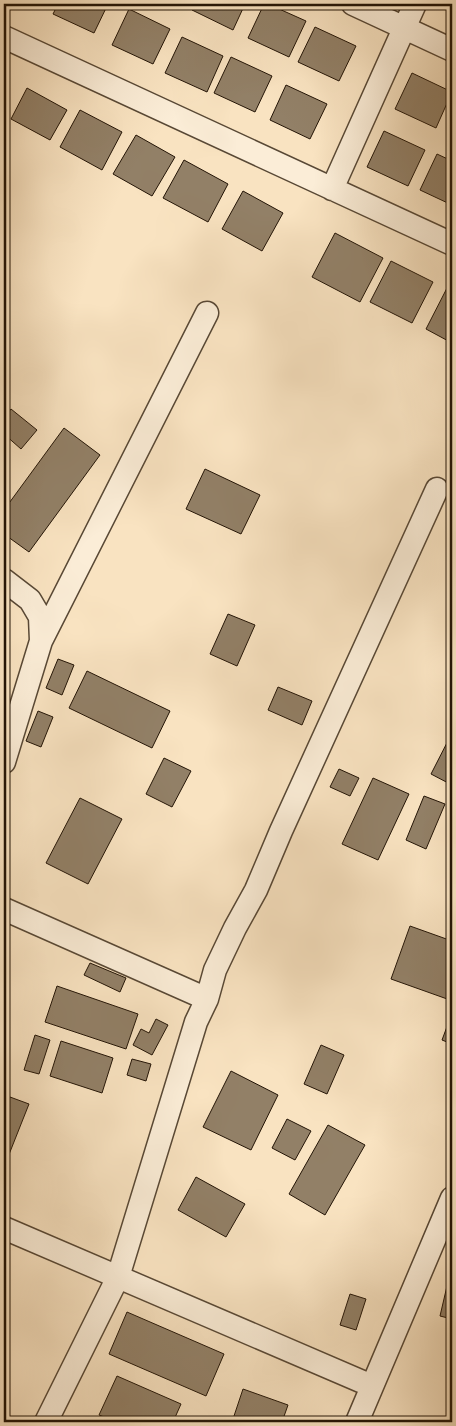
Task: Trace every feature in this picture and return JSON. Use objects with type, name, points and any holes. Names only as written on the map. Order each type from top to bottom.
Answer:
[{"type":"street","points":[[353,4],[452,50]]},
{"type":"street","points":[[332,189],[415,4]]},
{"type":"street","points":[[4,37],[452,244]]},
{"type":"street","points":[[4,762],[41,641],[207,313]]},
{"type":"street","points":[[46,1422],[118,1277],[196,1022],[207,999],[216,970],[235,928],[256,890],[281,830],[437,489]]},
{"type":"street","points":[[4,580],[30,600],[40,617],[41,641]]},
{"type":"street","points":[[4,908],[207,999]]},
{"type":"street","points":[[357,1422],[372,1386],[445,1235],[452,1198]]},
{"type":"street","points":[[4,1228],[372,1386]]},
{"type":"building","points":[[58,4],[108,4],[94,33],[53,14]]},
{"type":"building","points":[[195,4],[245,4],[233,30],[192,10]]},
{"type":"building","points":[[264,4],[268,4],[306,21],[289,57],[248,38]]},
{"type":"building","points":[[129,9],[170,29],[153,64],[112,45]]},
{"type":"building","points":[[315,27],[356,46],[339,81],[298,62]]},
{"type":"building","points":[[182,37],[223,56],[207,92],[165,73]]},
{"type":"building","points":[[231,57],[272,76],[255,112],[214,93]]},
{"type":"building","points":[[412,73],[452,92],[436,128],[395,109]]},
{"type":"building","points":[[286,85],[327,104],[310,139],[270,120]]},
{"type":"building","points":[[27,88],[67,110],[50,140],[11,119]]},
{"type":"building","points":[[80,110],[122,132],[102,170],[60,147]]},
{"type":"building","points":[[384,131],[425,150],[408,186],[367,167]]},
{"type":"building","points":[[136,135],[175,157],[152,196],[113,174]]},
{"type":"building","points":[[437,154],[452,161],[452,205],[420,190]]},
{"type":"building","points":[[184,160],[228,184],[208,222],[163,198]]},
{"type":"building","points":[[243,191],[283,213],[262,251],[222,229]]},
{"type":"building","points":[[335,233],[383,258],[360,302],[312,277]]},
{"type":"building","points":[[391,261],[433,282],[412,323],[370,302]]},
{"type":"building","points":[[447,288],[452,291],[452,343],[426,329]]},
{"type":"building","points":[[11,409],[37,430],[21,449],[4,434],[4,418]]},
{"type":"building","points":[[64,428],[100,455],[29,552],[4,534],[4,510]]},
{"type":"building","points":[[205,469],[260,495],[241,534],[186,509]]},
{"type":"building","points":[[228,614],[255,625],[237,666],[210,654]]},
{"type":"building","points":[[58,659],[74,665],[62,695],[46,688]]},
{"type":"building","points":[[87,671],[170,711],[152,748],[69,708]]},
{"type":"building","points":[[278,687],[312,701],[302,725],[268,710]]},
{"type":"building","points":[[38,711],[53,717],[41,747],[26,741]]},
{"type":"building","points":[[452,733],[452,785],[431,774]]},
{"type":"building","points":[[164,758],[191,771],[172,807],[146,794]]},
{"type":"building","points":[[339,769],[359,778],[350,796],[330,787]]},
{"type":"building","points":[[373,778],[409,794],[378,860],[342,844]]},
{"type":"building","points":[[424,796],[445,804],[426,849],[406,840]]},
{"type":"building","points":[[80,798],[122,819],[88,884],[46,863]]},
{"type":"building","points":[[410,926],[452,941],[452,992],[450,1000],[391,979]]},
{"type":"building","points":[[90,963],[126,978],[120,992],[84,975]]},
{"type":"building","points":[[57,986],[138,1014],[126,1049],[45,1022]]},
{"type":"building","points":[[156,1019],[168,1025],[152,1055],[133,1045],[141,1029],[149,1033]]},
{"type":"building","points":[[448,1024],[452,1026],[452,1044],[442,1040]]},
{"type":"building","points":[[35,1035],[50,1040],[39,1074],[24,1070]]},
{"type":"building","points":[[61,1041],[113,1058],[102,1093],[50,1076]]},
{"type":"building","points":[[321,1045],[344,1055],[327,1094],[304,1084]]},
{"type":"building","points":[[132,1059],[151,1064],[146,1081],[127,1075]]},
{"type":"building","points":[[231,1071],[278,1095],[251,1150],[203,1127]]},
{"type":"building","points":[[10,1097],[29,1104],[6,1162],[4,1161],[4,1112]]},
{"type":"building","points":[[287,1119],[311,1131],[295,1160],[272,1148]]},
{"type":"building","points":[[328,1125],[365,1145],[325,1215],[289,1194]]},
{"type":"building","points":[[196,1177],[245,1204],[226,1237],[178,1210]]},
{"type":"building","points":[[447,1286],[452,1287],[452,1319],[440,1316]]},
{"type":"building","points":[[350,1294],[366,1299],[356,1330],[340,1325]]},
{"type":"building","points":[[127,1312],[224,1354],[206,1396],[109,1354]]},
{"type":"building","points":[[452,1321],[452,1339],[448,1337]]},
{"type":"building","points":[[117,1376],[181,1404],[173,1422],[117,1422],[99,1415]]},
{"type":"building","points":[[243,1389],[288,1405],[282,1422],[232,1422]]}]
